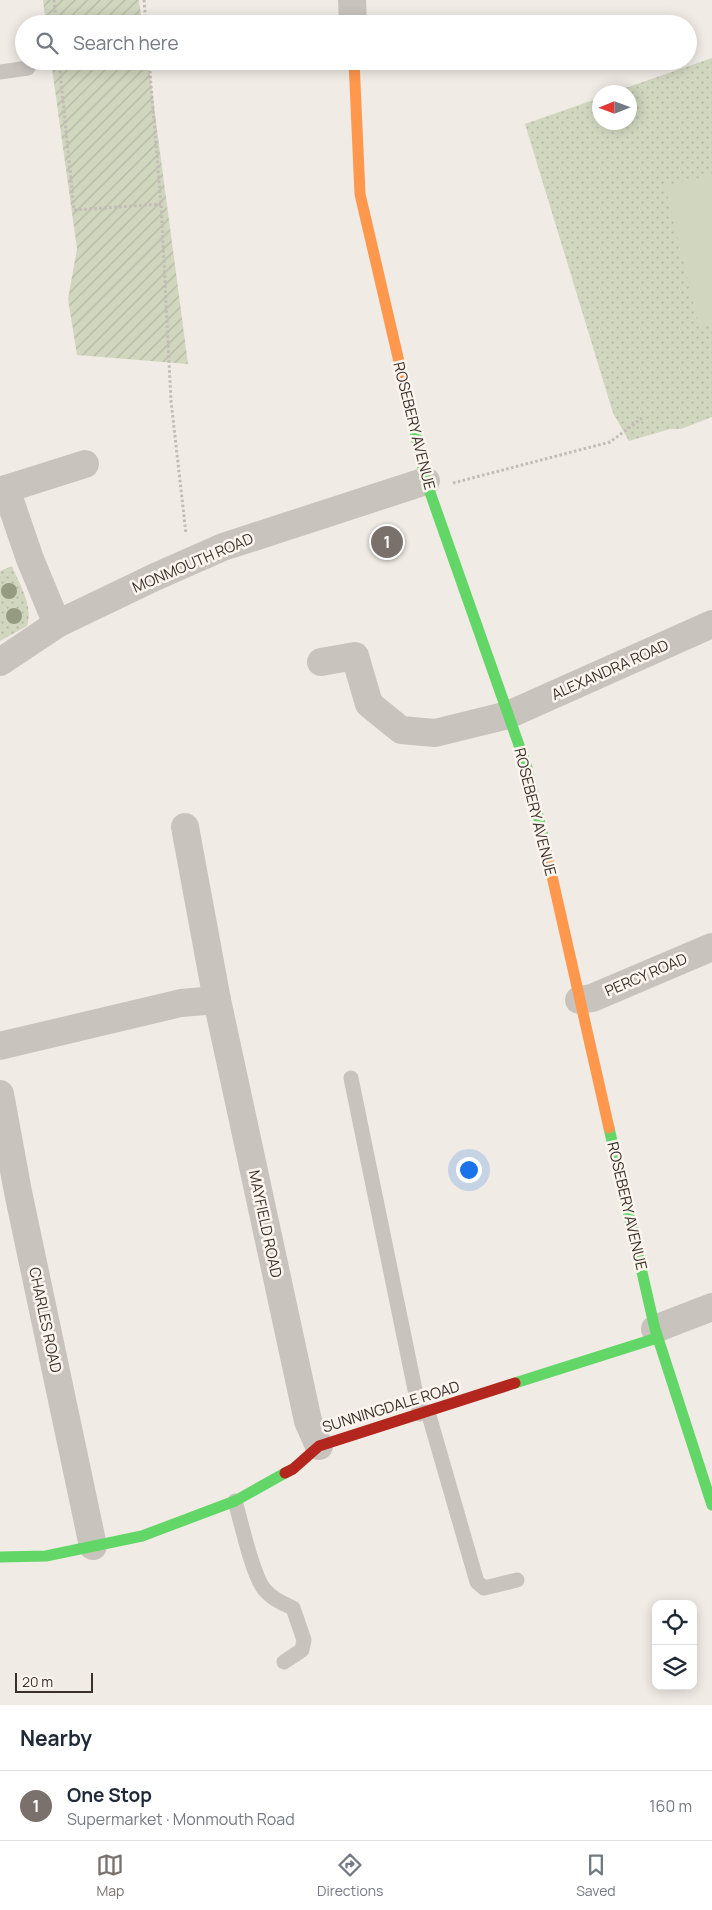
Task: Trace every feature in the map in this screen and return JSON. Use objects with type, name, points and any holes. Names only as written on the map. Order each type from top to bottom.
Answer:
[{"type":"street","points":[[352,0],[353,15]]},
{"type":"street","name":"ROSEBERY AVENUE","points":[[354,70],[360,194],[428,485],[527,768],[656,1333],[712,1505]]},
{"type":"street","points":[[57,624],[3,490],[48,474],[85,464]]},
{"type":"street","name":"MONMOUTH ROAD","points":[[0,662],[57,624],[223,547],[428,485]]},
{"type":"street","name":"ALEXANDRA ROAD","points":[[321,662],[355,656],[370,704],[401,730],[435,733],[508,715],[712,624]]},
{"type":"street","name":"MAYFIELD ROAD","points":[[185,827],[217,1000],[308,1421],[319,1446]]},
{"type":"street","name":"PERCY ROAD","points":[[579,1000],[592,998],[712,947]]},
{"type":"street","points":[[0,1046],[181,1004],[217,1000]]},
{"type":"street","name":"CHARLES ROAD","points":[[0,1094],[18,1192],[93,1546]]},
{"type":"street","points":[[656,1333],[712,1307]]},
{"type":"street","name":"SUNNINGDALE ROAD","points":[[0,1557],[46,1556],[142,1536],[235,1501],[293,1469],[319,1446],[424,1413],[656,1333]]},
{"type":"lane","points":[[0,72],[15,70]]},
{"type":"lane","points":[[351,1078],[424,1413],[476,1582],[484,1588],[516,1580]]},
{"type":"lane","points":[[235,1501],[255,1571],[263,1588],[277,1600],[293,1608],[304,1640],[302,1650],[284,1662]]},
{"type":"path","points":[[54,0],[55,15]]},
{"type":"path","points":[[144,0],[145,15]]},
{"type":"path","points":[[60,70],[74,210],[161,204]]},
{"type":"path","points":[[150,70],[161,204],[171,400],[190,562]]},
{"type":"path","points":[[428,485],[610,442],[642,418]]},
{"type":"green space","points":[[43,0],[139,0],[141,15],[45,15]]},
{"type":"green space","points":[[712,58],[712,417],[681,429],[670,429],[629,441],[613,413],[525,124],[592,100],[592,130],[637,130],[637,85],[634,85],[677,70],[697,70],[697,63]]},
{"type":"green space","points":[[52,70],[149,70],[188,364],[77,355],[68,299],[77,249]]},
{"type":"green space","points":[[712,175],[712,323],[699,326],[665,186]]},
{"type":"green space","points":[[12,566],[25,595],[29,618],[27,626],[0,641],[0,571]]},
{"type":"traffic: fast","points":[[403,379],[426,481],[527,768],[547,854]]},
{"type":"traffic: fast","points":[[609,1128],[655,1329],[712,1505]]},
{"type":"traffic: fast","points":[[515,1383],[657,1338]]},
{"type":"traffic: fast","points":[[0,1557],[46,1556],[142,1536],[235,1501],[285,1473]]},
{"type":"traffic: slow","points":[[354,70],[360,194],[403,379]]},
{"type":"traffic: slow","points":[[547,854],[609,1128]]},
{"type":"traffic: jam","points":[[285,1473],[293,1469],[319,1446],[515,1383]]},
{"type":"place","name":"One Stop","points":[[387,542]]}]
